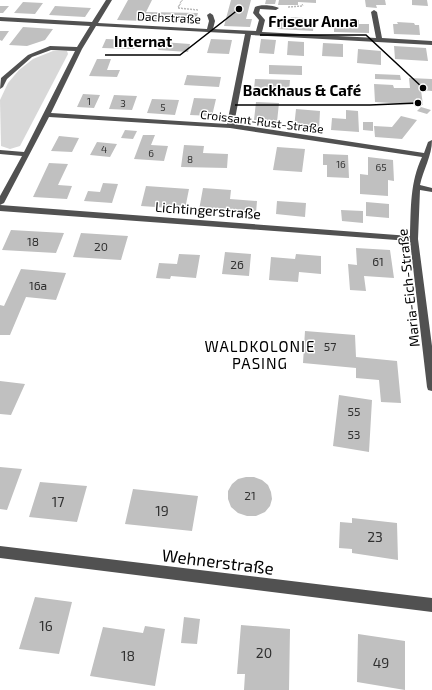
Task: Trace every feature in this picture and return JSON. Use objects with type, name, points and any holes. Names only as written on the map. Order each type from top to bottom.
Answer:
[{"type":"street","points":[[0,203],[27,154],[79,49],[109,0]]},
{"type":"street","points":[[259,33],[262,20],[256,13],[258,7],[276,8]]},
{"type":"street","points":[[374,12],[379,40]]},
{"type":"street","points":[[210,15],[212,21],[210,30]]},
{"type":"street","name":"Dachstraße","points":[[0,19],[432,43]]},
{"type":"street","points":[[230,126],[248,33]]},
{"type":"street","points":[[0,87],[4,78],[30,56],[50,48],[79,49]]},
{"type":"street","name":"Croissant-Rust-Straße","points":[[46,115],[230,126],[425,155]]},
{"type":"street","name":"Maria-Eich-Straße","points":[[432,142],[418,171],[414,238],[432,387]]},
{"type":"street","points":[[0,152],[27,154]]},
{"type":"street","points":[[416,187],[432,190]]},
{"type":"street","name":"Lichtingerstraße","points":[[0,208],[414,238]]},
{"type":"street","name":"Wehnerstraße","points":[[0,552],[432,605]]},
{"type":"path","points":[[182,0],[178,8],[207,10],[210,12],[210,15]]},
{"type":"shaded area","points":[[53,51],[67,51],[68,54],[20,146],[10,149],[1,146],[0,100],[8,83],[19,70],[33,59]]},
{"type":"building","points":[[128,0],[152,0],[146,12],[198,13],[195,22],[144,18],[142,21],[117,20]]},
{"type":"building","points":[[231,0],[251,0],[246,19],[252,19],[250,27],[224,26]]},
{"type":"building","points":[[266,0],[276,0],[275,4],[265,4]]},
{"type":"building","points":[[279,0],[316,0],[316,3],[298,2],[298,5],[278,5]]},
{"type":"building","points":[[365,0],[385,0],[386,5],[376,5],[377,8],[366,7]]},
{"type":"building","points":[[412,0],[427,0],[428,6],[412,5]]},
{"type":"building","points":[[23,2],[43,3],[35,14],[14,13]]},
{"type":"building","points":[[0,6],[9,6],[3,13],[0,13]]},
{"type":"building","points":[[55,6],[91,8],[85,17],[49,15]]},
{"type":"building","points":[[291,17],[304,18],[304,21],[314,22],[313,31],[278,29],[280,20],[290,20]]},
{"type":"building","points":[[344,19],[359,20],[359,24],[369,24],[369,33],[334,32],[334,23],[344,23]]},
{"type":"building","points":[[397,22],[414,23],[415,25],[419,25],[420,35],[394,34],[393,24],[398,24]]},
{"type":"building","points":[[23,27],[53,29],[45,40],[27,46],[9,45]]},
{"type":"building","points":[[0,31],[9,31],[2,41],[0,40]]},
{"type":"building","points":[[106,39],[137,40],[134,49],[102,48]]},
{"type":"building","points":[[211,39],[232,40],[229,54],[207,53]]},
{"type":"building","points":[[261,39],[276,40],[274,54],[259,53]]},
{"type":"building","points":[[288,41],[304,42],[304,56],[287,55]]},
{"type":"building","points":[[161,42],[190,44],[188,52],[158,50]]},
{"type":"building","points":[[323,43],[343,44],[343,57],[322,56]]},
{"type":"building","points":[[394,46],[426,48],[428,61],[395,59]]},
{"type":"building","points":[[358,49],[381,51],[381,65],[357,63]]},
{"type":"building","points":[[97,59],[111,59],[107,70],[120,70],[117,77],[89,76]]},
{"type":"building","points":[[269,65],[302,66],[302,75],[269,74]]},
{"type":"building","points":[[375,74],[400,75],[401,80],[375,79]]},
{"type":"building","points":[[187,75],[221,77],[219,87],[184,85]]},
{"type":"building","points":[[409,78],[432,79],[432,91],[421,90],[423,105],[375,102],[374,84],[393,85],[394,88],[410,88]]},
{"type":"building","points":[[255,79],[290,80],[289,91],[254,89]]},
{"type":"building","points":[[83,94],[100,95],[94,108],[77,107]]},
{"type":"building","points":[[114,95],[137,96],[132,110],[109,109]]},
{"type":"building","points":[[194,98],[216,99],[212,116],[190,115]]},
{"type":"building","points":[[152,99],[179,100],[175,115],[147,113]]},
{"type":"building","points":[[256,102],[279,103],[277,122],[254,120]]},
{"type":"building","points":[[421,107],[431,110],[427,114],[417,111]]},
{"type":"building","points":[[296,109],[320,111],[319,130],[294,128]]},
{"type":"building","points":[[346,110],[358,111],[359,132],[331,130],[332,118],[346,119]]},
{"type":"building","points":[[401,116],[417,120],[402,139],[375,137],[374,126],[392,127]]},
{"type":"building","points":[[363,122],[373,122],[373,131],[363,130]]},
{"type":"building","points":[[125,130],[137,131],[133,139],[121,138]]},
{"type":"building","points":[[143,135],[155,135],[151,145],[168,146],[164,161],[134,159]]},
{"type":"building","points":[[59,136],[79,138],[72,152],[51,151]]},
{"type":"building","points":[[97,142],[117,144],[110,157],[90,155]]},
{"type":"building","points":[[184,145],[204,146],[203,153],[228,154],[227,168],[181,167]]},
{"type":"building","points":[[277,147],[305,149],[302,172],[273,170]]},
{"type":"building","points":[[323,154],[348,155],[349,178],[327,177],[327,165],[323,165]]},
{"type":"building","points":[[368,157],[393,160],[394,181],[388,180],[388,196],[360,194],[360,174],[368,175]]},
{"type":"building","points":[[49,163],[68,164],[58,185],[72,186],[67,199],[33,197]]},
{"type":"building","points":[[103,183],[118,184],[112,203],[84,201],[88,191],[100,192]]},
{"type":"building","points":[[146,186],[189,189],[185,209],[141,206]]},
{"type":"building","points":[[203,188],[231,190],[230,199],[257,201],[256,213],[199,210]]},
{"type":"building","points":[[277,201],[306,203],[305,217],[276,214]]},
{"type":"building","points":[[366,202],[389,204],[389,218],[366,216]]},
{"type":"building","points":[[341,210],[363,211],[363,223],[342,221]]},
{"type":"building","points":[[11,230],[64,233],[56,253],[2,250]]},
{"type":"building","points":[[81,233],[128,236],[121,260],[73,257]]},
{"type":"building","points":[[356,248],[390,250],[394,278],[364,276],[366,291],[350,290],[348,264],[357,265]]},
{"type":"building","points":[[225,252],[251,254],[249,276],[222,274]]},
{"type":"building","points":[[179,254],[200,255],[196,278],[171,276],[170,279],[156,278],[159,263],[177,264]]},
{"type":"building","points":[[296,254],[321,256],[321,274],[299,272],[298,282],[269,280],[271,257],[295,259]]},
{"type":"building","points":[[21,269],[66,273],[56,300],[26,297],[10,335],[0,335],[0,305],[4,306]]},
{"type":"building","points":[[305,331],[355,335],[356,357],[397,361],[401,403],[381,402],[379,380],[356,378],[356,368],[303,363]]},
{"type":"building","points":[[0,381],[25,384],[11,415],[0,414]]},
{"type":"building","points":[[339,395],[372,400],[369,452],[333,446]]},
{"type":"building","points":[[0,467],[22,469],[7,510],[0,509]]},
{"type":"building","points":[[254,477],[262,480],[268,485],[271,492],[272,499],[270,506],[265,512],[256,516],[247,516],[238,513],[231,507],[228,499],[228,491],[232,484],[238,479]]},
{"type":"building","points":[[40,482],[87,486],[77,522],[29,517]]},
{"type":"building","points":[[133,489],[198,496],[192,531],[125,524]]},
{"type":"building","points":[[352,518],[397,523],[398,560],[352,553],[352,549],[339,548],[340,522],[352,523]]},
{"type":"building","points":[[35,597],[72,602],[59,654],[19,649]]},
{"type":"building","points":[[184,617],[200,619],[197,644],[181,643]]},
{"type":"building","points":[[241,625],[290,629],[289,690],[244,690],[245,674],[237,674]]},
{"type":"building","points":[[145,626],[165,629],[155,686],[90,676],[103,627],[143,633]]},
{"type":"building","points":[[358,634],[405,641],[405,690],[357,682]]},
{"type":"place","name":"Internat","points":[[239,9]]},
{"type":"place","name":"Friseur Anna","points":[[423,88]]},
{"type":"place","name":"Backhaus & Café","points":[[418,103]]},
{"type":"district","name":"WALDKOLONIE PASING","points":[[260,354]]}]
